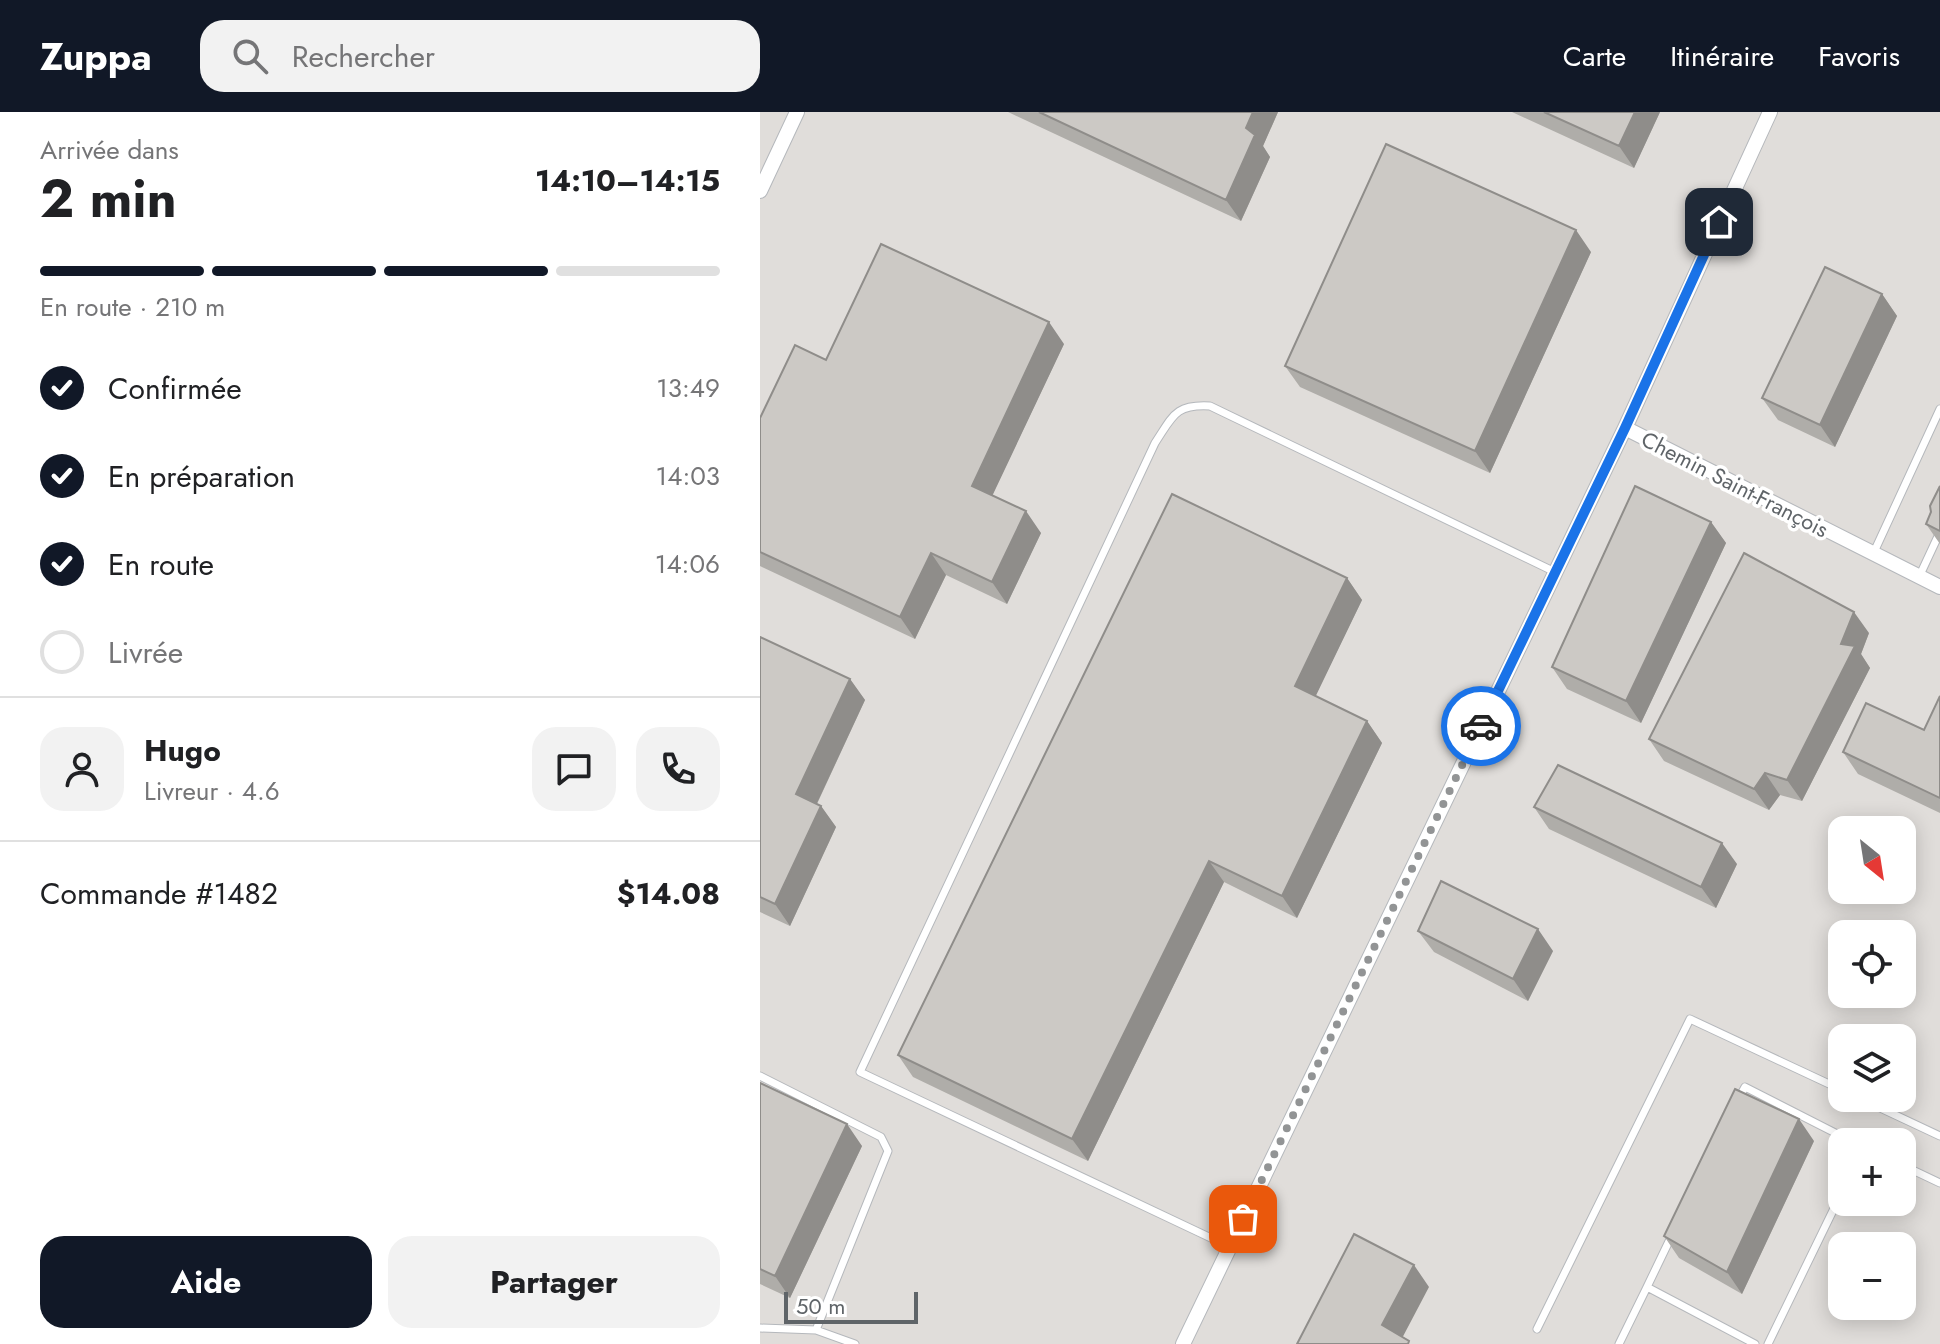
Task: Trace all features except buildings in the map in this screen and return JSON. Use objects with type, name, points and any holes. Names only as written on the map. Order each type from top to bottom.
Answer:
[{"type":"street","points":[[760,191],[797,112]]},
{"type":"street","points":[[1625,428],[1770,112]]},
{"type":"street","name":"Chemin Saint-François","points":[[1183,1344],[1625,428],[1940,587]]},
{"type":"lane","points":[[1230,1247],[860,1072],[1155,443],[1174,415],[1189,405],[1210,406],[1555,572]]},
{"type":"lane","points":[[1874,554],[1940,409]]},
{"type":"lane","points":[[1919,577],[1940,532]]},
{"type":"lane","points":[[1537,1329],[1690,1019],[1828,1083]]},
{"type":"lane","points":[[760,1076],[881,1137],[888,1151],[816,1330]]},
{"type":"lane","points":[[1738,1101],[1745,1087],[1828,1129]]},
{"type":"lane","points":[[1889,1112],[1940,1136]]},
{"type":"lane","points":[[1916,1172],[1940,1183]]},
{"type":"lane","points":[[1768,1344],[1830,1216]]},
{"type":"lane","points":[[1619,1344],[1675,1230]]},
{"type":"lane","points":[[1647,1287],[1755,1344]]},
{"type":"lane","points":[[760,1328],[816,1330],[855,1344]]},
{"type":"shaded area","points":[[760,112],[1940,112],[1940,1344],[760,1344]]},
{"type":"way so far","points":[[1243,1219],[1481,726]]},
{"type":"route","points":[[1481,726],[1625,428],[1719,222]]}]
